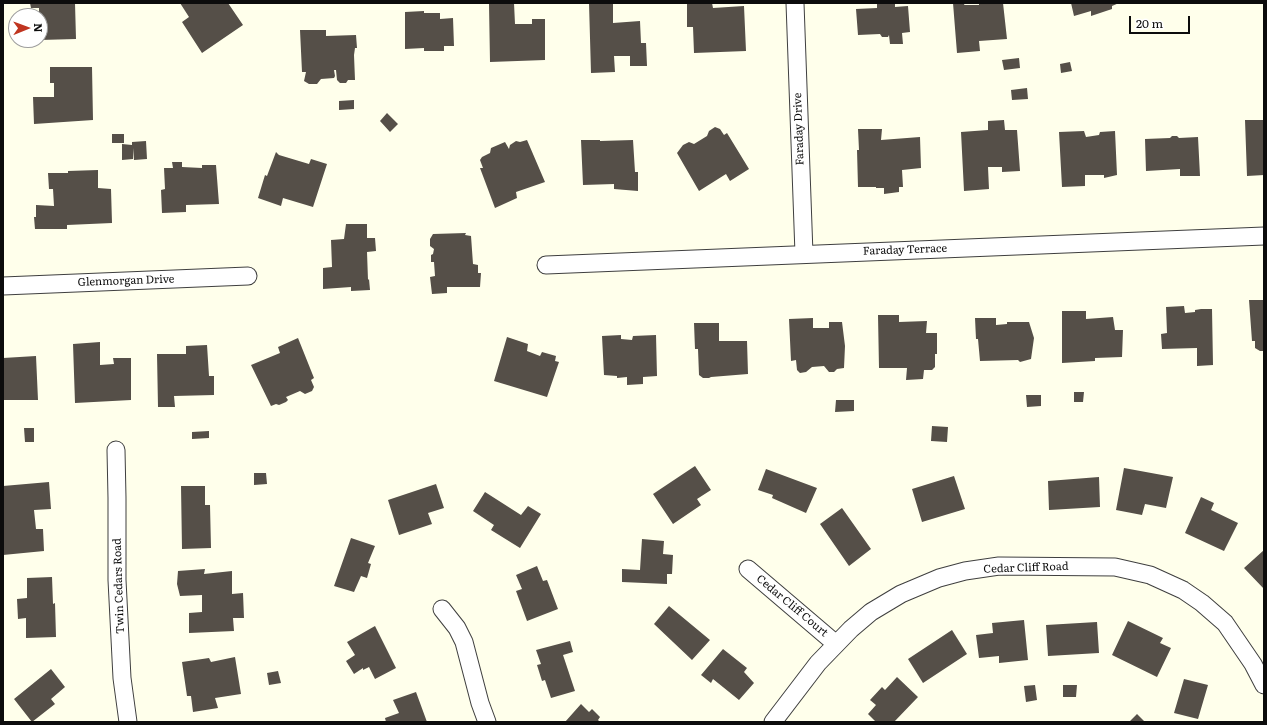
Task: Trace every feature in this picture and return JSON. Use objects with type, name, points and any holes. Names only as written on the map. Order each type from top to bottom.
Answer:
[{"type":"street","name":"Faraday Drive","points":[[795,3],[804,254]]},
{"type":"street","name":"Faraday Terrace","points":[[546,265],[1264,236]]},
{"type":"street","name":"Glenmorgan Drive","points":[[3,286],[248,276]]},
{"type":"street","name":"Twin Cedars Road","points":[[116,450],[117,580],[122,678],[128,722]]},
{"type":"street","name":"Cedar Cliff Road","points":[[773,722],[818,664],[836,644],[851,629],[880,606],[900,594],[939,578],[965,571],[999,566],[1115,567],[1150,575],[1183,590],[1202,603],[1225,623],[1264,685]]},
{"type":"street","name":"Cedar Cliff Court","points":[[748,569],[836,644]]},
{"type":"street","points":[[442,609],[457,628],[464,642],[480,703],[487,722]]},
{"type":"building","points":[[30,3],[75,3],[76,39],[48,40],[48,8],[31,8]]},
{"type":"building","points":[[180,3],[228,3],[243,25],[202,53],[182,22],[189,17]]},
{"type":"building","points":[[514,3],[515,24],[532,24],[532,19],[545,19],[545,60],[490,62],[489,4]]},
{"type":"building","points":[[589,3],[613,3],[613,23],[640,21],[641,43],[646,43],[647,66],[630,66],[630,56],[614,56],[615,72],[591,73]]},
{"type":"building","points":[[687,3],[712,3],[713,8],[744,6],[746,51],[694,53],[693,27],[687,27]]},
{"type":"building","points":[[877,3],[895,3],[895,7],[908,6],[910,32],[902,33],[903,44],[890,44],[889,35],[888,37],[882,37],[880,34],[858,35],[856,9],[877,8]]},
{"type":"building","points":[[953,3],[979,5],[979,3],[1003,3],[1007,39],[979,41],[980,51],[957,53]]},
{"type":"building","points":[[1071,3],[1119,3],[1112,6],[1112,9],[1091,16],[1091,11],[1074,16]]},
{"type":"building","points":[[424,11],[424,13],[440,13],[440,19],[453,18],[454,46],[444,46],[444,51],[424,51],[424,48],[405,49],[405,12]]},
{"type":"building","points":[[300,30],[326,30],[326,36],[356,35],[357,48],[355,48],[354,55],[355,80],[348,80],[346,83],[340,83],[337,80],[336,70],[334,70],[334,78],[321,79],[317,84],[309,84],[304,81],[306,72],[302,72]]},
{"type":"building","points":[[1019,58],[1020,68],[1004,70],[1002,60]]},
{"type":"building","points":[[1070,62],[1072,71],[1061,73],[1060,64]]},
{"type":"building","points":[[50,67],[92,67],[93,120],[34,124],[33,97],[54,97],[54,83],[50,83]]},
{"type":"building","points":[[1027,88],[1028,99],[1012,100],[1011,90]]},
{"type":"building","points":[[354,100],[354,109],[339,110],[339,101]]},
{"type":"building","points":[[387,113],[398,124],[390,132],[380,121]]},
{"type":"building","points":[[1004,120],[1005,130],[1017,130],[1020,171],[1002,172],[1002,167],[988,167],[989,189],[964,191],[961,132],[988,130],[988,121]]},
{"type":"building","points":[[1245,120],[1264,120],[1264,175],[1247,176]]},
{"type":"building","points":[[715,127],[720,129],[724,135],[727,133],[749,169],[730,181],[726,174],[699,191],[677,153],[683,145],[689,142],[694,144],[707,136],[709,131]]},
{"type":"building","points":[[858,129],[882,129],[881,140],[920,137],[921,168],[902,170],[903,187],[899,187],[899,192],[884,194],[884,188],[858,187]]},
{"type":"building","points":[[1084,131],[1086,137],[1099,135],[1100,132],[1115,131],[1117,175],[1104,178],[1104,175],[1085,175],[1085,186],[1062,187],[1059,132]]},
{"type":"building","points":[[112,134],[124,134],[124,143],[112,143]]},
{"type":"building","points":[[1172,136],[1177,136],[1179,138],[1198,137],[1200,176],[1180,176],[1180,169],[1146,171],[1145,139],[1170,138]]},
{"type":"building","points":[[527,140],[545,182],[516,192],[517,198],[495,208],[480,168],[483,168],[480,160],[482,157],[490,153],[491,148],[505,142],[509,149],[510,145],[516,141],[520,142]]},
{"type":"building","points":[[581,140],[633,140],[635,172],[638,172],[638,191],[614,189],[614,184],[583,185]]},
{"type":"building","points":[[146,141],[147,159],[134,160],[133,148],[133,159],[122,160],[122,144],[132,145],[132,142]]},
{"type":"building","points":[[276,152],[279,155],[309,164],[311,159],[327,164],[313,207],[283,198],[281,206],[258,198],[265,175],[267,176]]},
{"type":"building","points":[[172,162],[182,162],[182,167],[202,168],[202,165],[216,165],[219,204],[186,205],[186,212],[162,213],[161,190],[165,189],[164,168],[173,168]]},
{"type":"building","points":[[98,170],[98,188],[111,189],[112,223],[67,225],[67,229],[35,229],[34,217],[36,217],[36,205],[54,206],[53,189],[49,189],[48,173]]},
{"type":"building","points":[[346,224],[367,224],[367,238],[375,238],[376,251],[367,252],[368,280],[369,279],[370,290],[351,291],[351,287],[323,289],[323,268],[332,267],[331,240],[344,239]]},
{"type":"building","points":[[466,233],[465,235],[471,236],[473,264],[478,265],[478,273],[481,273],[480,287],[447,287],[447,293],[432,294],[430,277],[435,276],[434,262],[431,262],[431,255],[433,254],[434,249],[430,246],[430,239],[433,234]]},
{"type":"building","points":[[1249,300],[1264,300],[1264,351],[1260,351],[1255,348],[1255,341],[1252,341]]},
{"type":"building","points":[[1184,306],[1185,313],[1195,312],[1195,310],[1201,309],[1212,309],[1213,365],[1197,366],[1197,348],[1162,349],[1161,334],[1167,333],[1166,307]]},
{"type":"building","points":[[1062,311],[1086,311],[1086,319],[1113,317],[1115,330],[1123,330],[1122,357],[1095,358],[1095,361],[1062,363]]},
{"type":"building","points":[[878,315],[899,315],[899,322],[927,321],[926,333],[937,333],[937,354],[935,354],[935,367],[932,370],[924,370],[923,379],[906,380],[907,368],[879,368]]},
{"type":"building","points":[[813,318],[813,328],[829,328],[829,322],[842,322],[845,346],[844,368],[837,369],[834,372],[829,372],[824,366],[812,367],[806,372],[800,373],[797,370],[796,360],[791,361],[789,319]]},
{"type":"building","points":[[975,318],[996,318],[996,325],[1007,324],[1007,322],[1029,322],[1034,338],[1031,359],[1020,362],[1018,360],[980,361],[978,339],[976,339]]},
{"type":"building","points":[[694,323],[719,323],[719,341],[747,341],[748,374],[709,378],[703,378],[699,375],[698,349],[695,349]]},
{"type":"building","points":[[621,335],[621,339],[632,340],[633,336],[656,335],[657,376],[643,377],[643,384],[627,385],[627,377],[617,378],[617,376],[604,375],[602,336]]},
{"type":"building","points":[[507,337],[528,344],[527,351],[540,356],[542,352],[556,356],[555,361],[559,362],[547,397],[494,381]]},
{"type":"building","points":[[298,338],[314,378],[311,380],[314,387],[312,391],[305,394],[300,391],[286,397],[288,400],[286,402],[271,406],[251,365],[280,353],[278,347]]},
{"type":"building","points":[[100,342],[100,365],[114,364],[113,358],[131,358],[131,400],[75,403],[73,344]]},
{"type":"building","points":[[207,345],[209,376],[214,376],[214,395],[174,396],[175,407],[158,407],[157,354],[186,354],[186,346]]},
{"type":"building","points":[[36,356],[38,400],[3,400],[3,358]]},
{"type":"building","points":[[1074,392],[1084,392],[1083,402],[1074,402]]},
{"type":"building","points":[[1026,395],[1041,395],[1041,406],[1027,407]]},
{"type":"building","points":[[836,400],[854,400],[854,411],[835,412]]},
{"type":"building","points":[[932,426],[948,427],[947,442],[931,441]]},
{"type":"building","points":[[24,428],[34,428],[34,442],[25,442]]},
{"type":"building","points":[[209,431],[209,438],[192,439],[192,432]]},
{"type":"building","points":[[695,466],[711,490],[697,499],[701,505],[673,524],[653,494]]},
{"type":"building","points":[[1124,468],[1173,477],[1166,508],[1145,504],[1142,515],[1116,510]]},
{"type":"building","points":[[766,469],[817,488],[806,513],[772,498],[773,495],[758,490]]},
{"type":"building","points":[[254,473],[266,473],[267,484],[254,485]]},
{"type":"building","points":[[954,476],[965,509],[922,522],[912,489]]},
{"type":"building","points":[[1099,477],[1100,507],[1049,510],[1048,481]]},
{"type":"building","points":[[49,482],[51,509],[34,510],[36,529],[43,529],[44,551],[3,555],[3,486]]},
{"type":"building","points":[[436,484],[444,508],[428,513],[432,524],[399,535],[388,500]]},
{"type":"building","points":[[181,486],[205,486],[205,505],[210,505],[211,548],[182,549]]},
{"type":"building","points":[[485,492],[521,515],[528,506],[541,514],[520,548],[491,530],[494,525],[473,511]]},
{"type":"building","points":[[1201,497],[1214,503],[1211,510],[1238,523],[1224,551],[1185,533]]},
{"type":"building","points":[[842,508],[871,549],[849,566],[820,524]]},
{"type":"building","points":[[351,538],[375,546],[368,563],[371,564],[367,578],[361,576],[354,592],[334,586]]},
{"type":"building","points":[[642,539],[664,541],[663,554],[673,555],[672,574],[667,574],[667,584],[622,582],[622,569],[640,570]]},
{"type":"building","points":[[1264,550],[1264,589],[1244,568]]},
{"type":"building","points":[[537,566],[543,581],[547,580],[558,609],[527,621],[516,591],[522,589],[516,575]]},
{"type":"building","points":[[205,569],[204,574],[232,571],[232,594],[243,593],[244,618],[233,618],[234,631],[189,633],[189,613],[202,612],[202,595],[180,596],[177,584],[178,571]]},
{"type":"building","points":[[52,577],[53,604],[55,603],[56,637],[26,638],[26,618],[18,619],[17,599],[27,598],[27,578]]},
{"type":"building","points":[[669,606],[710,640],[692,660],[654,624]]},
{"type":"building","points":[[1024,620],[1028,660],[999,663],[999,656],[979,658],[976,635],[993,633],[992,623]]},
{"type":"building","points":[[1128,621],[1163,638],[1160,643],[1171,648],[1157,677],[1112,655]]},
{"type":"building","points":[[1097,622],[1099,653],[1048,656],[1046,625]]},
{"type":"building","points":[[375,626],[396,668],[375,679],[369,667],[363,670],[363,668],[354,674],[346,661],[355,655],[347,642]]},
{"type":"building","points":[[952,630],[967,654],[923,683],[908,659]]},
{"type":"building","points":[[570,641],[573,652],[563,655],[575,691],[551,698],[545,680],[542,681],[537,665],[541,664],[536,650]]},
{"type":"building","points":[[723,649],[747,668],[744,672],[754,683],[739,700],[713,679],[711,683],[701,675]]},
{"type":"building","points":[[235,657],[241,694],[215,698],[218,708],[193,712],[191,696],[187,696],[182,662],[209,658],[211,662]]},
{"type":"building","points":[[51,669],[65,687],[51,699],[55,704],[32,722],[14,699]]},
{"type":"building","points":[[278,671],[281,683],[269,685],[267,673]]},
{"type":"building","points":[[897,677],[918,697],[894,722],[876,722],[868,714],[876,705],[870,700],[882,687],[885,690]]},
{"type":"building","points":[[1184,679],[1208,685],[1198,719],[1174,713]]},
{"type":"building","points":[[1035,685],[1037,700],[1026,702],[1024,686]]},
{"type":"building","points":[[1063,685],[1077,685],[1076,697],[1063,697]]},
{"type":"building","points":[[416,692],[427,722],[386,722],[385,718],[399,713],[393,700]]},
{"type":"building","points":[[581,704],[589,712],[592,709],[600,717],[598,720],[600,722],[565,722]]},
{"type":"building","points":[[1137,714],[1145,722],[1130,721]]}]
